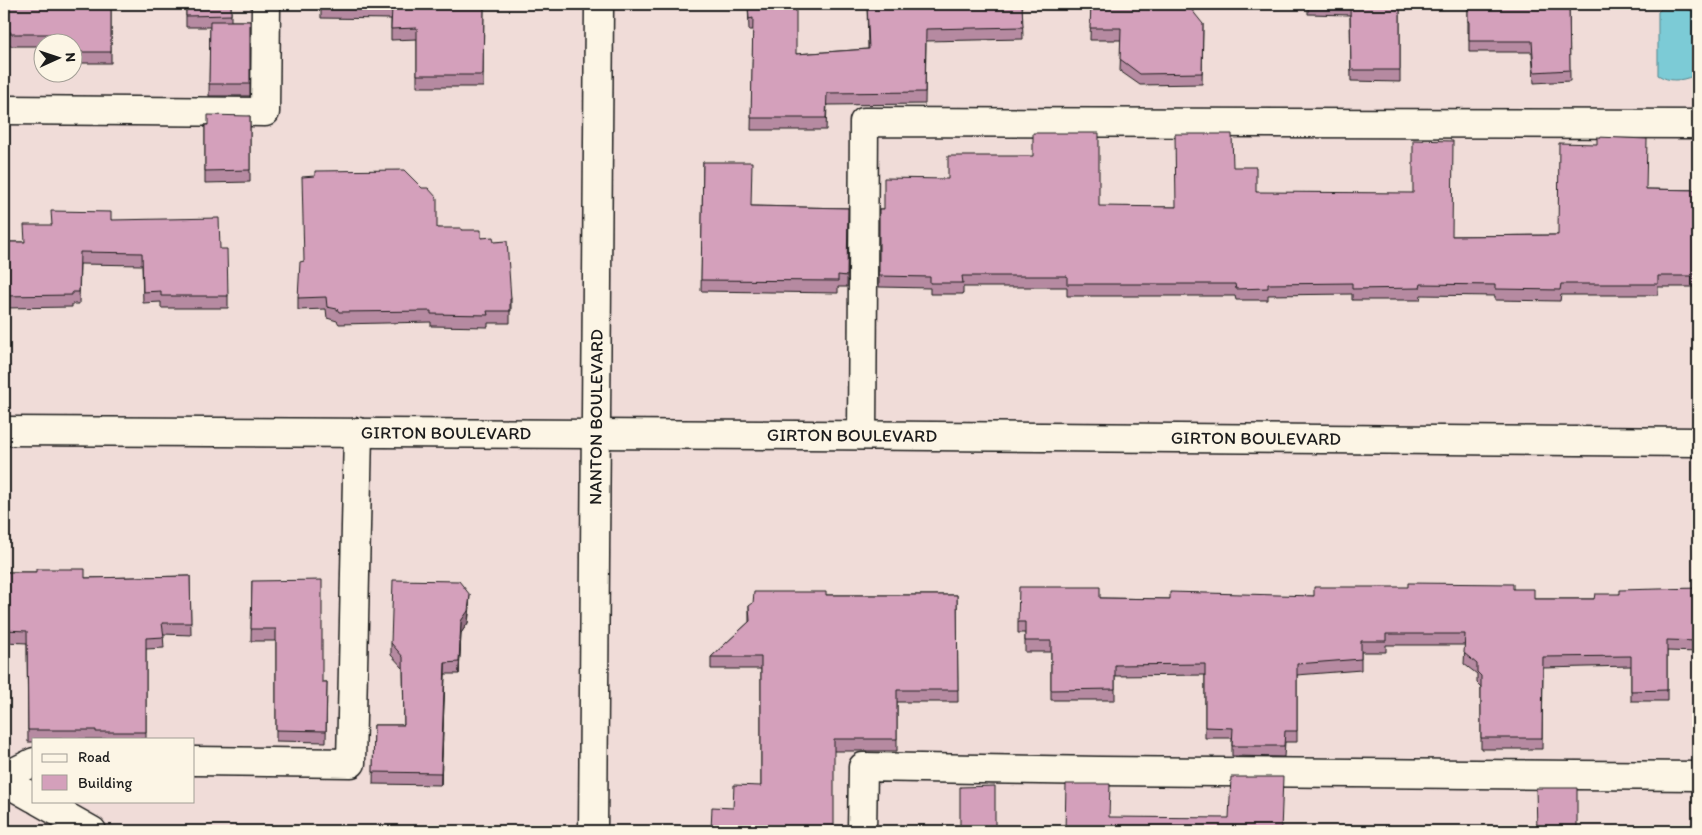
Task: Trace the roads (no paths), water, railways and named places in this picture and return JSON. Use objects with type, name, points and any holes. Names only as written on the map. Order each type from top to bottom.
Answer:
[{"type":"street","points":[[4,110],[265,112],[266,4]]},
{"type":"street","name":"NANTON BOULEVARD","points":[[593,831],[599,4]]},
{"type":"street","points":[[862,435],[864,122],[1698,124]]},
{"type":"street","name":"GIRTON BOULEVARD","points":[[4,431],[862,435],[1698,442]]},
{"type":"street","points":[[195,761],[351,763],[358,432]]},
{"type":"street","points":[[4,777],[32,763]]},
{"type":"street","points":[[862,831],[862,767],[1698,776]]},
{"type":"street","points":[[4,781],[32,797]]},
{"type":"street","points":[[41,802],[92,831]]},
{"type":"water","points":[[1679,6],[1693,11],[1693,76],[1680,80],[1671,80],[1658,75],[1658,12],[1662,8]]}]
